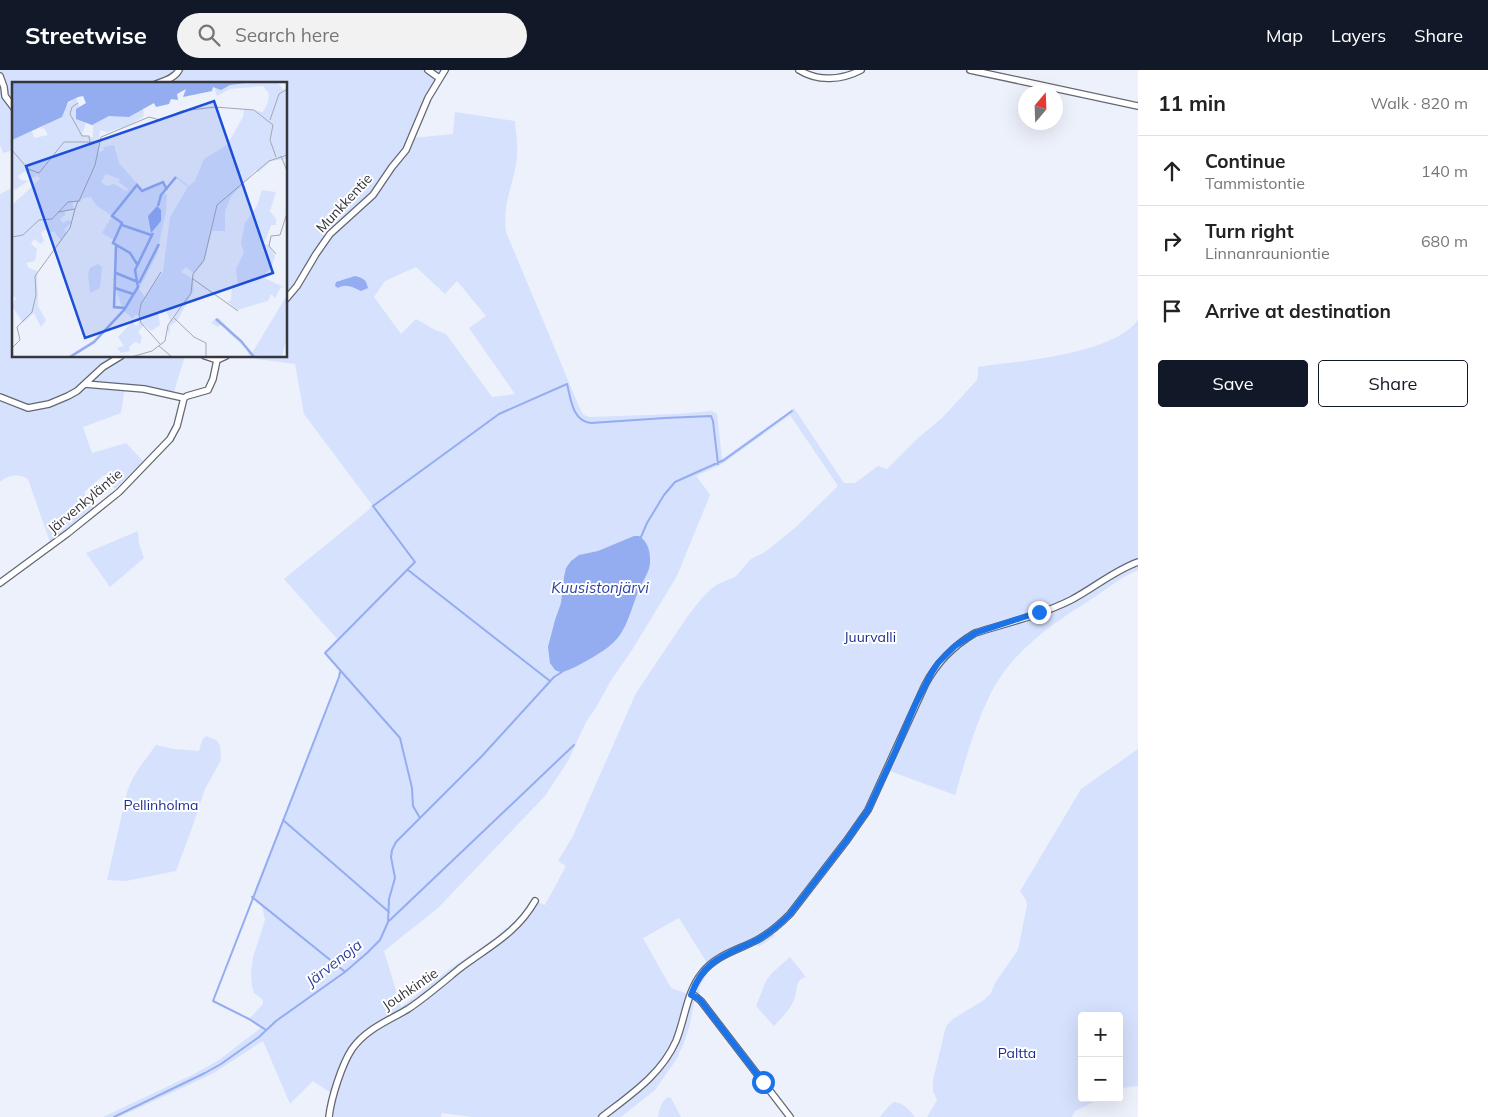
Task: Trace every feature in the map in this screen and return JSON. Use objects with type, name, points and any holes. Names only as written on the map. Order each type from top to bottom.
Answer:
[{"type":"street","points":[[161,82],[173,77],[179,70]]},
{"type":"street","points":[[428,70],[439,78]]},
{"type":"street","name":"Munkkentie","points":[[288,297],[297,286],[330,234],[373,195],[406,150],[428,98],[445,70]]},
{"type":"street","points":[[799,70],[811,76],[827,78],[844,77],[861,70]]},
{"type":"street","points":[[970,70],[1138,106]]},
{"type":"street","points":[[0,76],[4,87],[4,96],[12,106]]},
{"type":"street","points":[[0,396],[23,406],[36,408],[49,404],[68,396],[85,384],[103,367],[118,358]]},
{"type":"street","points":[[211,358],[217,360],[222,358]]},
{"type":"street","points":[[85,384],[144,390],[184,398],[208,390],[213,379],[217,360]]},
{"type":"street","name":"Järvenkyläntie","points":[[0,583],[68,533],[119,492],[170,439],[177,426],[184,398]]},
{"type":"street","points":[[602,1117],[647,1081],[667,1057],[678,1035],[696,981],[701,974],[712,962],[757,940],[771,932],[781,923],[847,840],[873,800],[925,685],[938,663],[946,654],[975,633],[1055,607],[1083,593],[1124,567],[1138,562]]},
{"type":"street","name":"Jouhkintie","points":[[329,1117],[332,1100],[344,1065],[352,1049],[362,1037],[375,1027],[424,998],[461,968],[498,943],[528,913],[535,901]]},
{"type":"street","points":[[691,995],[701,1001],[790,1117]]},
{"type":"green space","name":"Juurvalli","points":[[0,70],[440,70],[442,74],[413,138],[453,134],[455,112],[515,121],[517,157],[507,202],[506,232],[584,415],[590,417],[713,411],[717,413],[722,459],[794,408],[844,483],[855,483],[878,466],[887,469],[917,439],[942,418],[977,380],[978,367],[1040,359],[1087,349],[1125,332],[1138,320],[1138,570],[1119,580],[1046,630],[1019,654],[1008,667],[997,682],[979,721],[955,795],[887,770],[873,800],[790,914],[771,932],[775,936],[758,947],[757,940],[709,966],[679,918],[643,938],[671,988],[691,995],[705,970],[707,974],[699,988],[701,1001],[695,997],[690,1024],[676,1060],[655,1090],[621,1117],[472,1117],[442,1113],[441,1117],[329,1117],[334,1095],[313,1081],[290,1104],[263,1041],[212,1074],[119,1117],[103,1117],[194,1074],[219,1060],[262,1027],[249,1019],[263,1004],[263,1000],[254,993],[251,973],[253,957],[265,920],[262,906],[252,897],[340,672],[325,653],[338,640],[284,579],[371,508],[372,505],[304,414],[295,364],[255,358],[288,358],[288,82],[12,82],[12,151],[3,153],[0,145]],"holes":[[[416,267],[445,294],[457,281],[486,316],[469,328],[515,394],[492,397],[446,334],[416,319],[401,334],[374,297],[385,281]],[[790,415],[838,486],[796,527],[765,552],[751,559],[735,577],[718,584],[710,590],[687,617],[636,693],[573,836],[558,861],[566,866],[545,905],[535,901],[508,933],[507,927],[495,938],[451,968],[401,1007],[384,951],[438,908],[545,796],[568,761],[586,722],[677,576],[710,495],[696,476],[722,464]]]},
{"type":"green space","points":[[12,188],[12,358],[184,358],[173,395],[125,387],[121,413],[83,427],[92,453],[126,443],[143,461],[115,489],[104,475],[84,492],[95,511],[51,545],[28,479],[21,476],[13,476],[0,482],[0,194]]},
{"type":"green space","points":[[138,531],[139,543],[144,558],[110,587],[86,553]]},
{"type":"green space","name":"Pellinholma","points":[[206,736],[216,740],[220,745],[221,760],[205,789],[176,871],[126,881],[107,880],[127,792],[140,767],[156,745],[199,751],[202,740]]},
{"type":"green space","name":"Paltta","points":[[1138,749],[1138,1086],[1123,1089],[1123,1012],[1078,1012],[1078,1102],[1094,1102],[1075,1111],[1072,1117],[927,1117],[937,1100],[933,1091],[933,1080],[946,1026],[953,1019],[984,1000],[991,993],[995,983],[1018,950],[1027,905],[1020,891],[1081,789]]},
{"type":"green space","points":[[790,957],[806,977],[802,978],[798,983],[792,1004],[774,1026],[756,1006],[766,981]]},
{"type":"green space","points":[[668,1097],[671,1098],[681,1117],[658,1117],[662,1103]]},
{"type":"green space","points":[[894,1102],[903,1105],[915,1117],[880,1117]]},
{"type":"water","points":[[355,276],[364,279],[368,288],[361,291],[349,286],[338,288],[335,286],[336,282]]},
{"type":"water","name":"Kuusistonjärvi","points":[[634,536],[642,538],[648,546],[650,564],[622,632],[609,646],[589,660],[567,671],[555,670],[550,663],[548,647],[561,603],[566,568],[579,555],[598,551]]},
{"type":"waterway","points":[[420,818],[413,806],[412,788],[400,738],[325,653],[415,562],[373,506],[499,414],[567,384],[576,414],[591,423],[711,416],[718,464]]},
{"type":"waterway","points":[[641,537],[664,495],[675,482],[724,460],[792,411]]},
{"type":"waterway","points":[[408,570],[550,681]]},
{"type":"waterway","points":[[266,1030],[213,1001],[340,672]]},
{"type":"waterway","name":"Järvenoja","points":[[114,1117],[221,1064],[259,1037],[276,1021],[345,972],[367,953],[380,940],[388,922],[389,899],[395,878],[391,857],[396,842],[482,756],[554,677],[562,672]]},
{"type":"waterway","points":[[389,921],[574,745]]},
{"type":"waterway","points":[[283,820],[389,912]]},
{"type":"waterway","points":[[252,897],[344,971]]},
{"type":"route","points":[[763,1082],[701,1001],[691,995],[696,981],[712,962],[757,940],[771,932],[781,923],[847,840],[868,810],[916,703],[932,672],[946,654],[975,633],[1039,612]]}]
